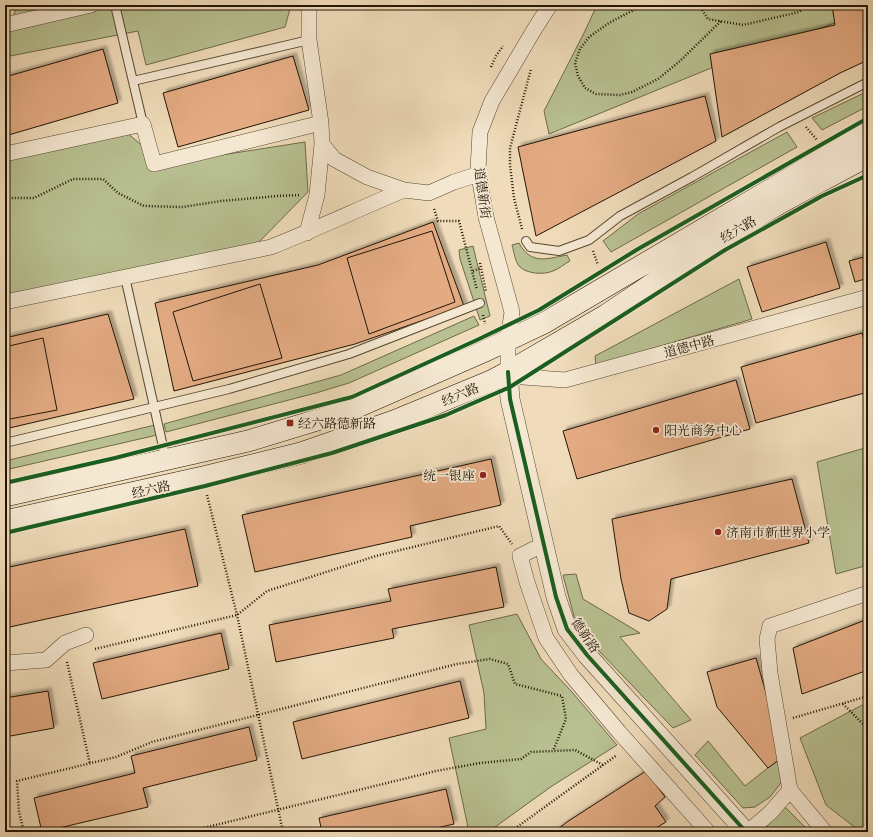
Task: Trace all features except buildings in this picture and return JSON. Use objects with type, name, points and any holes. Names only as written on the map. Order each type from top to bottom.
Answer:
[{"type":"main road","name":"经六路","points":[[5,496],[248,442],[353,409],[544,324],[868,132]]},
{"type":"main road","name":"经六路","points":[[5,521],[203,477],[301,453],[394,421],[491,381],[606,315],[704,249],[782,202],[868,156]]},
{"type":"street","points":[[5,25],[92,5]]},
{"type":"street","points":[[307,233],[317,195],[322,144],[321,123],[309,40],[309,5]]},
{"type":"street","name":"道德新街","points":[[508,372],[508,340],[512,312],[486,216],[479,174],[480,132],[492,102],[550,5]]},
{"type":"street","points":[[5,154],[143,124],[154,164],[321,123]]},
{"type":"street","points":[[322,144],[334,159],[367,177],[404,190],[429,193],[454,182],[479,174]]},
{"type":"street","points":[[5,302],[271,247],[307,233],[353,211],[404,190]]},
{"type":"street","name":"道德中路","points":[[508,372],[523,377],[565,380],[868,297]]},
{"type":"street","name":"德新路","points":[[508,372],[510,399],[556,597],[567,629],[587,655],[747,832]]},
{"type":"street","points":[[545,546],[534,549],[520,556],[546,638],[571,675],[630,745],[708,832]]},
{"type":"street","points":[[825,832],[790,790],[769,666],[767,639],[770,626],[868,593]]},
{"type":"street","points":[[5,663],[46,660],[65,643],[86,635]]},
{"type":"street","points":[[747,832],[771,812],[790,790]]},
{"type":"lane","points":[[115,5],[143,124]]},
{"type":"lane","points":[[133,81],[309,40]]},
{"type":"lane","points":[[526,241],[530,247],[559,251],[589,240],[620,216],[779,127],[868,82]]},
{"type":"lane","points":[[125,277],[166,460]]},
{"type":"lane","points":[[5,443],[229,389],[350,354],[480,303]]},
{"type":"path","points":[[643,5],[609,23],[589,36],[580,49],[575,64],[578,76],[585,88],[596,94],[620,95],[632,92],[658,79],[680,61],[721,21]]},
{"type":"path","points":[[699,5],[708,19],[743,25],[799,12],[808,5]]},
{"type":"path","points":[[526,241],[514,198],[510,165],[510,148],[531,69]]},
{"type":"path","points":[[5,191],[6,198],[34,198],[73,179],[103,179],[118,194],[144,206],[183,208],[221,201],[278,196],[317,195]]},
{"type":"path","points":[[429,193],[438,221],[458,221],[473,270],[486,324]]},
{"type":"path","points":[[473,270],[481,268]]},
{"type":"path","points":[[205,489],[237,615],[283,832]]},
{"type":"path","points":[[88,651],[237,615],[267,591],[376,556],[499,526],[520,556]]},
{"type":"path","points":[[46,660],[65,656],[90,764]]},
{"type":"path","points":[[24,832],[19,812],[17,781],[116,757],[152,742],[257,714],[457,664],[490,659],[508,664],[514,684],[562,696],[566,719],[553,751]]},
{"type":"path","points":[[779,721],[868,696]]},
{"type":"path","points":[[843,704],[868,729]]},
{"type":"path","points":[[510,832],[630,745]]},
{"type":"path","points":[[187,832],[436,771],[521,759],[531,752],[575,750],[603,765]]},
{"type":"green space","points":[[17,5],[291,5],[285,27],[146,65],[138,31],[5,57],[5,31],[11,23]]},
{"type":"green space","points":[[597,5],[868,5],[868,11],[726,62],[549,134],[544,111]]},
{"type":"green space","points":[[868,91],[868,106],[822,130],[812,118]]},
{"type":"green space","points":[[126,132],[164,164],[305,142],[308,192],[259,242],[5,305],[5,149]]},
{"type":"green space","points":[[787,132],[797,147],[611,252],[603,241],[638,214]]},
{"type":"green space","points":[[519,243],[529,255],[534,258],[546,259],[567,255],[570,261],[549,272],[535,273],[526,271],[516,262],[512,245]]},
{"type":"green space","points":[[473,246],[490,316],[480,320],[460,259],[459,250]]},
{"type":"green space","points":[[739,279],[752,319],[596,365],[595,356]]},
{"type":"green space","points":[[474,316],[479,325],[349,383],[166,432],[164,424],[341,375]]},
{"type":"green space","points":[[155,425],[157,435],[5,470],[5,461]]},
{"type":"green space","points":[[868,447],[868,565],[836,574],[817,462]]},
{"type":"green space","points":[[576,574],[583,599],[640,633],[620,637],[691,720],[673,728],[600,652],[576,624],[563,575]]},
{"type":"green space","points":[[517,614],[541,659],[572,692],[617,745],[552,786],[488,832],[469,832],[449,738],[486,729],[484,693],[469,625]]},
{"type":"green space","points":[[868,702],[868,828],[861,832],[826,805],[800,738]]},
{"type":"green space","points":[[708,741],[745,786],[778,760],[783,780],[770,797],[755,807],[743,808],[695,755]]},
{"type":"green space","points":[[782,804],[810,832],[768,832],[766,823]]},
{"type":"cycle path","points":[[5,483],[115,458],[352,397],[539,310],[638,249],[868,118]]},
{"type":"cycle path","points":[[5,533],[205,486],[332,453],[446,415],[510,387],[725,250],[822,196],[868,175]]},
{"type":"cycle path","points":[[508,372],[510,399],[556,597],[567,629],[587,655],[746,832]]},
{"type":"place","name":"经六路德新路","points":[[290,423]]},
{"type":"place","name":"阳光商务中心","points":[[656,430]]},
{"type":"place","name":"统一银座","points":[[483,475]]},
{"type":"place","name":"济南市新世界小学","points":[[718,532]]}]
